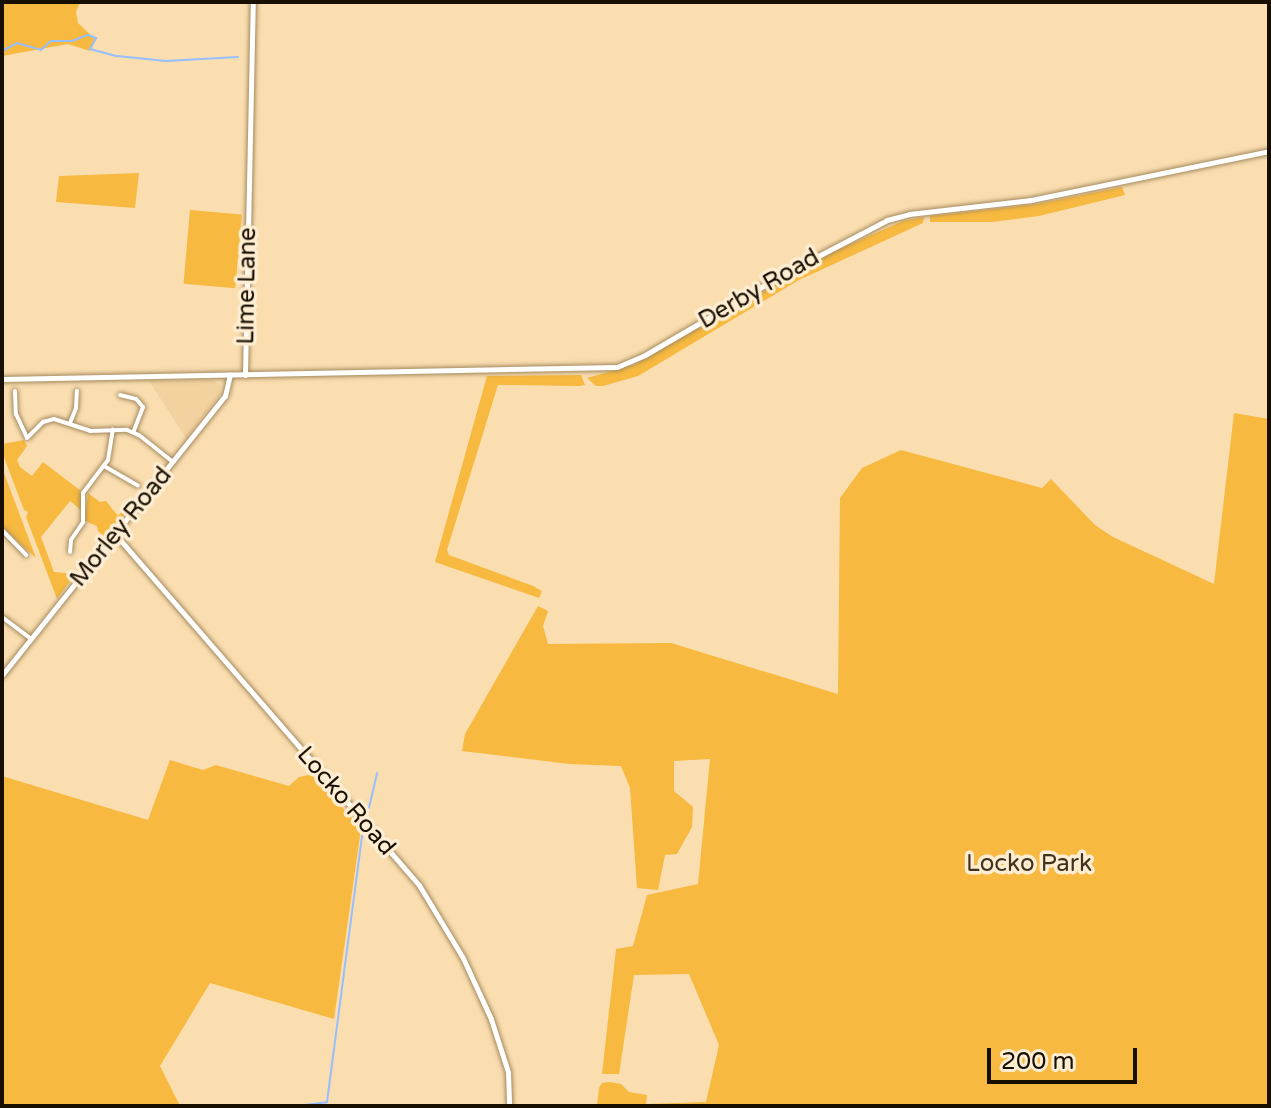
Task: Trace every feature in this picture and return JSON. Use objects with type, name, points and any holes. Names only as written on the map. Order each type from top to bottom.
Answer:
[{"type":"street","name":"Lime Lane","points":[[2,379],[245,375],[253,2]]},
{"type":"street","name":"Derby Road","points":[[245,375],[617,367],[645,355],[780,276],[887,220],[909,214],[1031,200],[1269,151]]},
{"type":"street","name":"Morley Road","points":[[2,675],[225,396],[230,375]]},
{"type":"street","points":[[128,396],[129,389]]},
{"type":"street","points":[[15,391],[12,401],[27,438],[48,421],[69,423],[90,431],[113,429],[133,432],[173,462]]},
{"type":"street","points":[[69,423],[77,391]]},
{"type":"street","points":[[120,395],[128,396],[143,407],[133,432]]},
{"type":"street","points":[[70,399],[76,399]]},
{"type":"street","points":[[70,552],[67,542],[83,522],[85,490],[111,452],[113,429]]},
{"type":"street","points":[[104,466],[138,486]]},
{"type":"street","points":[[2,530],[26,555]]},
{"type":"street","name":"Locko Road","points":[[115,534],[419,885],[463,958],[491,1019],[508,1072],[509,1106]]},
{"type":"street","points":[[2,617],[31,639]]},
{"type":"shaded area","points":[[213,380],[220,385],[220,394],[186,438],[149,381]]},
{"type":"green space","points":[[2,2],[80,2],[76,12],[78,23],[96,40],[90,51],[68,44],[2,56]]},
{"type":"green space","points":[[139,173],[135,208],[56,202],[59,176]]},
{"type":"green space","points":[[1122,187],[1125,195],[1039,216],[992,222],[930,222],[930,216],[1037,204]]},
{"type":"green space","points":[[190,210],[242,215],[235,288],[184,284]]},
{"type":"green space","points":[[924,217],[923,223],[799,280],[638,376],[603,386],[596,386],[587,378],[633,365],[835,251],[903,221]]},
{"type":"green space","points":[[581,375],[585,385],[498,385],[447,550],[449,555],[533,586],[542,591],[539,598],[435,562],[487,376]]},
{"type":"green space","name":"Locko Park","points":[[1234,413],[1269,419],[1269,1106],[597,1106],[599,1088],[602,1083],[610,1082],[621,1084],[629,1092],[647,1095],[646,1104],[706,1102],[719,1045],[689,974],[634,975],[619,1074],[602,1074],[616,949],[633,946],[647,895],[698,884],[710,759],[674,761],[674,791],[693,807],[692,827],[677,854],[665,855],[658,890],[637,888],[630,788],[621,766],[569,764],[462,751],[465,734],[538,606],[548,611],[543,626],[548,644],[671,643],[838,694],[840,498],[862,468],[901,450],[1042,488],[1051,479],[1095,525],[1113,537],[1214,584]]},
{"type":"green space","points":[[24,440],[27,446],[17,460],[20,467],[32,476],[43,462],[81,491],[81,510],[70,501],[41,537],[54,572],[75,574],[57,599],[26,517],[28,512],[24,510],[2,452],[2,444]]},
{"type":"green space","points":[[4,473],[36,558],[2,527]]},
{"type":"green space","points":[[88,493],[100,502],[106,501],[118,516],[133,498],[136,500],[106,538],[97,526],[85,521]]},
{"type":"green space","points":[[170,760],[203,770],[216,765],[289,786],[299,777],[313,774],[361,829],[334,1019],[210,983],[160,1066],[180,1106],[2,1106],[2,776],[148,820]]},
{"type":"waterway","points":[[2,51],[17,43],[41,50],[51,41],[72,41],[88,35],[96,38],[90,49],[117,56],[166,61],[238,57]]},
{"type":"waterway","points":[[369,808],[377,773]]},
{"type":"waterway","points":[[296,1106],[327,1102],[363,829]]}]
